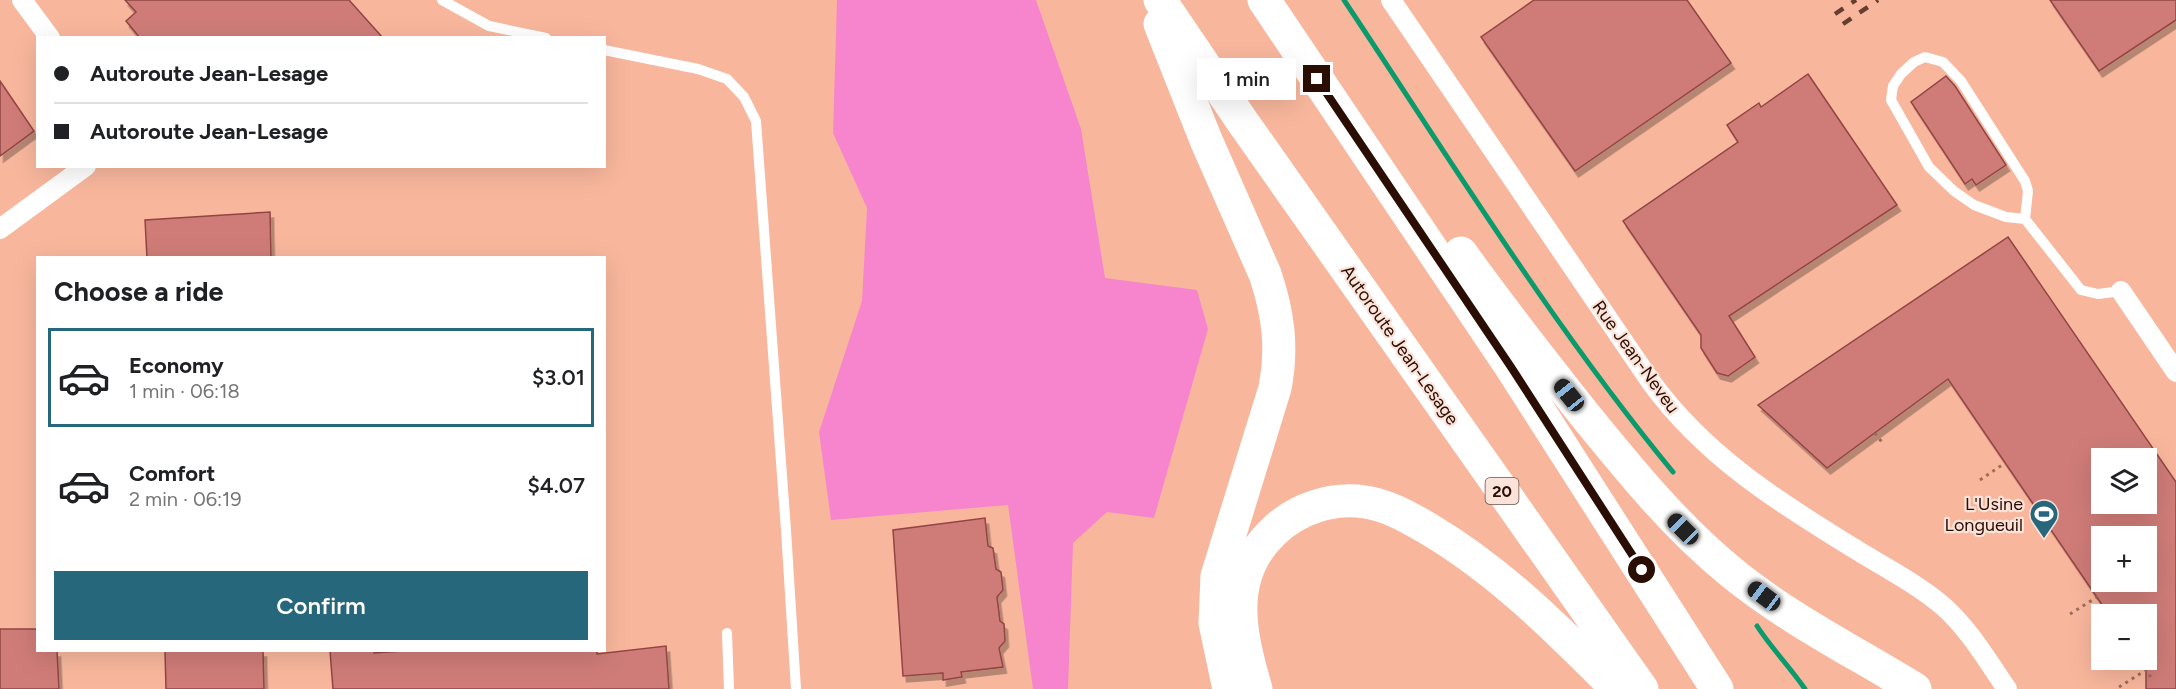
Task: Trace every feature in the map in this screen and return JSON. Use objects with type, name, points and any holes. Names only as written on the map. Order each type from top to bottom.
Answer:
[{"type":"highway","points":[[1150,0],[1206,140],[1265,274],[1278,325],[1280,351],[1275,388],[1225,546],[1216,582],[1215,623],[1229,689]]},
{"type":"highway","name":"Autoroute Jean-Lesage","points":[[1160,0],[1242,121],[1642,689]]},
{"type":"highway","points":[[1264,0],[1517,376],[1718,689]]},
{"type":"highway","points":[[1357,138],[1455,246],[1605,440],[1652,495],[1694,539],[1731,572],[1772,603],[1915,689]]},
{"type":"highway","points":[[1256,689],[1245,648],[1240,613],[1241,592],[1250,562],[1270,534],[1297,514],[1329,502],[1354,501],[1376,504],[1404,515],[1471,557],[1539,612],[1617,689]]},
{"type":"street","points":[[22,0],[49,36]]},
{"type":"street","name":"Rue Jean-Neveu","points":[[1391,0],[1651,382],[1676,415],[1711,449],[1757,487],[1934,599],[1965,630],[2007,689]]},
{"type":"street","points":[[0,229],[83,168]]},
{"type":"street","points":[[2121,291],[2176,372]]},
{"type":"lane","points":[[442,0],[489,26],[536,36]]},
{"type":"lane","points":[[606,50],[698,69],[727,80],[744,97],[756,121],[796,689]]},
{"type":"lane","points":[[2025,219],[2006,217],[1974,206],[1929,167],[1891,100],[1893,86],[1914,62],[1925,57],[1943,62],[1961,81],[2025,181],[2028,191],[2025,219],[2081,290],[2098,294],[2121,291]]},
{"type":"lane","points":[[727,633],[729,689]]},
{"type":"path","points":[[1875,433],[1884,445]]},
{"type":"path","points":[[1980,480],[2005,463]]},
{"type":"path","points":[[2070,614],[2097,597]]},
{"type":"path","points":[[2119,687],[2146,670],[2152,680]]},
{"type":"shaded area","points":[[837,0],[1036,0],[1081,129],[1105,278],[1197,290],[1208,329],[1154,518],[1107,512],[1073,543],[1068,689],[1033,689],[1008,505],[831,520],[819,432],[862,301],[867,208],[833,133]]},
{"type":"building","points":[[125,0],[349,0],[381,36],[138,36],[126,21],[136,12]]},
{"type":"building","points":[[1534,0],[1687,0],[1731,63],[1575,171],[1481,37]]},
{"type":"building","points":[[2050,0],[2176,0],[2176,20],[2099,71]]},
{"type":"building","points":[[1808,74],[1897,205],[1729,316],[1755,357],[1728,376],[1717,373],[1701,348],[1701,335],[1623,221],[1738,142],[1727,125],[1759,103],[1761,107]]},
{"type":"building","points":[[1946,76],[1955,86],[2006,165],[1976,185],[1972,179],[1965,184],[1911,102]]},
{"type":"building","points":[[0,81],[34,131],[0,156]]},
{"type":"building","points":[[270,212],[271,256],[147,256],[145,220]]},
{"type":"building","points":[[2008,237],[2153,448],[2091,448],[2091,514],[2157,514],[2157,454],[2176,482],[2176,689],[2146,689],[2146,670],[2157,670],[2157,604],[2101,604],[2093,592],[2157,592],[2157,526],[2091,526],[2091,589],[1948,379],[1827,468],[1758,405]]},
{"type":"building","points":[[985,518],[988,546],[993,548],[996,569],[1001,572],[1003,590],[997,597],[1000,621],[1004,624],[1005,641],[999,648],[1003,667],[961,672],[962,677],[943,680],[943,673],[903,676],[893,530]]},
{"type":"building","points":[[0,629],[36,629],[36,652],[57,652],[59,689],[0,689]]},
{"type":"building","points":[[666,646],[669,689],[333,689],[330,652],[597,652],[597,654]]},
{"type":"building","points":[[165,652],[263,652],[264,689],[166,689]]},
{"type":"waterway","points":[[1344,0],[1543,300],[1628,416],[1673,472]]},
{"type":"waterway","points":[[1757,626],[1805,689]]},
{"type":"railway","points":[[1835,14],[1856,0]]},
{"type":"railway","points":[[1843,24],[1878,0]]},
{"type":"place","name":"L'Usine Longueuil","points":[[2044,540]]},
{"type":"route","points":[[1317,79],[1511,367],[1642,570]]}]
